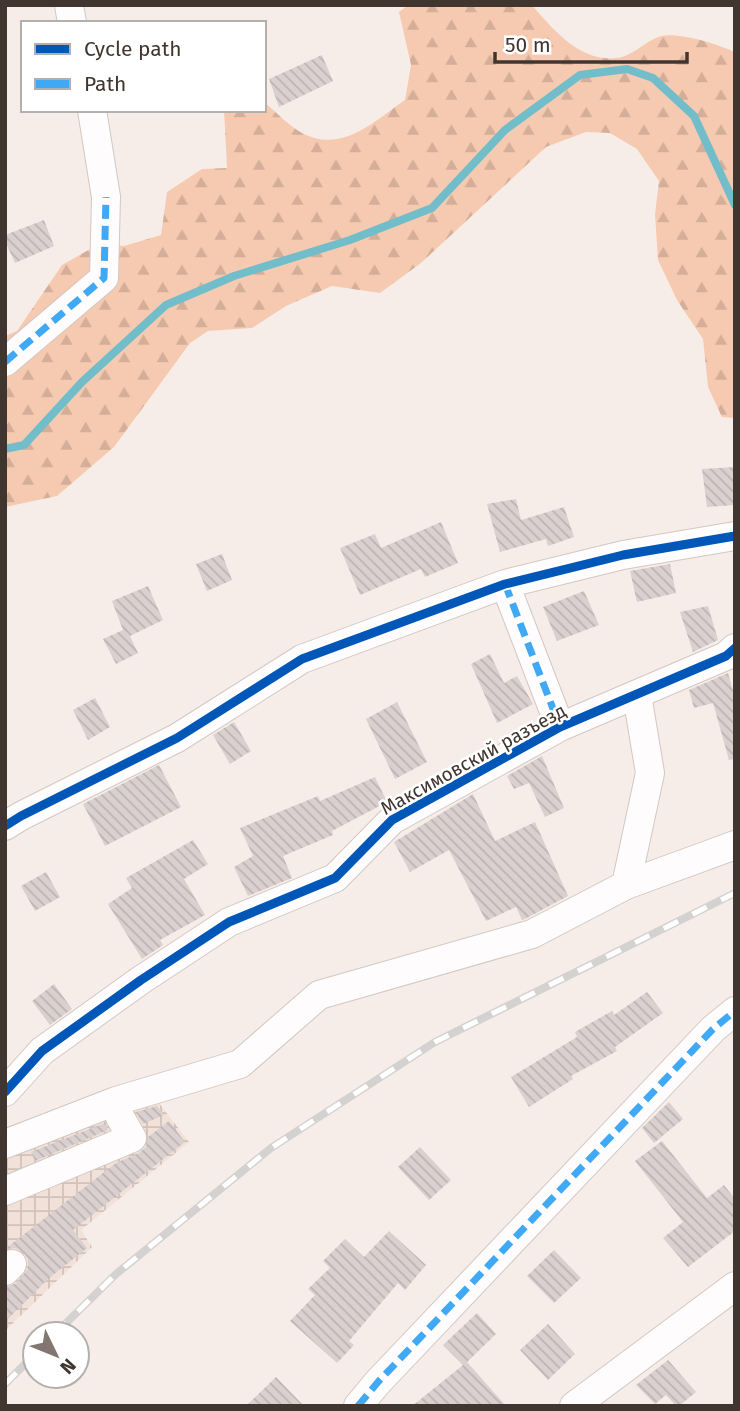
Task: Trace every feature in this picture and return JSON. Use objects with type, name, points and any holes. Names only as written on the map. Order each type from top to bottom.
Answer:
[{"type":"street","points":[[5,362],[104,278],[106,197],[92,112]]},
{"type":"street","points":[[5,826],[177,738],[302,659],[505,584],[623,555],[735,536]]},
{"type":"street","points":[[505,584],[561,727]]},
{"type":"street","name":"Максимовский разъезд","points":[[5,1092],[42,1051],[141,980],[229,922],[335,878],[392,820],[561,727],[726,656],[735,648]]},
{"type":"street","points":[[626,885],[650,774],[637,695]]},
{"type":"street","points":[[5,1144],[116,1101],[240,1064],[319,995],[532,934],[626,885],[735,845]]},
{"type":"street","points":[[358,1406],[713,1029],[735,1011]]},
{"type":"street","points":[[5,1191],[132,1138],[120,1117]]},
{"type":"street","points":[[574,1406],[735,1286]]},
{"type":"shaded area","points":[[152,1094],[189,1142],[81,1230],[92,1247],[5,1331],[5,1149]]},
{"type":"green space","points":[[408,5],[532,5],[571,44],[595,56],[622,57],[656,38],[669,35],[698,40],[735,52],[735,418],[722,417],[708,387],[703,339],[677,300],[658,260],[655,214],[659,181],[637,149],[610,133],[586,132],[546,147],[421,263],[380,293],[332,286],[286,306],[252,328],[208,331],[190,343],[114,447],[57,496],[5,507],[5,336],[17,331],[62,265],[99,244],[124,246],[161,235],[167,192],[202,169],[227,168],[224,112],[266,112],[266,104],[302,133],[317,139],[330,140],[356,133],[405,100],[411,65],[399,12]]},
{"type":"building","points":[[322,55],[333,81],[279,107],[269,79]]},
{"type":"building","points":[[44,220],[54,246],[15,263],[5,235]]},
{"type":"building","points":[[735,467],[735,505],[707,507],[702,469]]},
{"type":"building","points":[[516,499],[521,520],[564,507],[574,537],[548,546],[546,539],[500,552],[487,504]]},
{"type":"building","points":[[441,522],[458,563],[425,577],[421,569],[360,595],[340,548],[375,534],[381,548]]},
{"type":"building","points":[[222,554],[232,580],[207,591],[196,564]]},
{"type":"building","points":[[670,564],[676,593],[637,602],[630,571]]},
{"type":"building","points":[[148,586],[163,620],[130,636],[138,653],[116,664],[103,639],[123,630],[112,601]]},
{"type":"building","points":[[584,591],[599,625],[557,641],[543,607]]},
{"type":"building","points":[[708,606],[718,640],[693,652],[680,612]]},
{"type":"building","points":[[490,654],[504,683],[517,676],[533,704],[497,723],[471,664]]},
{"type":"building","points":[[728,673],[735,698],[735,759],[729,760],[713,703],[694,708],[689,690]]},
{"type":"building","points":[[95,698],[110,727],[88,740],[73,710]]},
{"type":"building","points":[[397,702],[427,762],[395,779],[366,719]]},
{"type":"building","points":[[234,722],[251,751],[230,764],[213,735]]},
{"type":"building","points":[[542,756],[564,808],[545,817],[529,783],[514,789],[507,776]]},
{"type":"building","points":[[159,765],[181,807],[105,846],[83,804]]},
{"type":"building","points":[[375,777],[387,802],[332,831],[333,835],[283,856],[292,878],[248,896],[234,867],[253,856],[240,828],[318,796],[320,801]]},
{"type":"building","points":[[473,794],[495,841],[535,822],[568,896],[522,920],[516,907],[486,921],[449,850],[410,872],[394,842]]},
{"type":"building","points":[[193,840],[208,864],[184,879],[205,915],[160,940],[163,945],[142,959],[108,904],[132,888],[126,878]]},
{"type":"building","points":[[46,872],[60,897],[35,911],[21,886]]},
{"type":"building","points":[[54,984],[72,1009],[50,1025],[32,1001]]},
{"type":"building","points":[[647,992],[663,1013],[615,1047],[617,1051],[571,1076],[573,1079],[529,1107],[511,1077],[577,1037],[575,1032],[612,1011],[614,1015]]},
{"type":"building","points":[[669,1102],[683,1119],[654,1143],[642,1128]]},
{"type":"building","points":[[157,1106],[164,1115],[143,1124],[136,1112]]},
{"type":"building","points":[[169,1121],[185,1142],[73,1230],[87,1248],[48,1279],[5,1322],[5,1287],[17,1283],[28,1268],[28,1259],[16,1248],[5,1249],[116,1163],[139,1153],[146,1147],[148,1137]]},
{"type":"building","points":[[105,1123],[108,1130],[35,1161],[31,1152]]},
{"type":"building","points":[[662,1141],[707,1198],[724,1185],[735,1199],[735,1231],[688,1267],[663,1238],[683,1222],[635,1161]]},
{"type":"building","points":[[420,1147],[451,1180],[429,1200],[398,1167]]},
{"type":"building","points":[[389,1231],[426,1265],[405,1290],[398,1283],[349,1341],[354,1345],[337,1363],[290,1321],[315,1295],[308,1289],[330,1268],[323,1261],[345,1239],[364,1257]]},
{"type":"building","points":[[554,1250],[581,1278],[554,1303],[527,1276]]},
{"type":"building","points":[[477,1313],[496,1334],[467,1362],[506,1406],[412,1406],[463,1365],[443,1345]]},
{"type":"building","points":[[548,1324],[575,1354],[548,1380],[520,1350]]},
{"type":"building","points":[[668,1360],[696,1392],[679,1406],[666,1395],[655,1404],[636,1385]]},
{"type":"building","points":[[276,1377],[304,1406],[246,1406]]},
{"type":"waterway","points":[[5,449],[24,445],[82,382],[166,305],[234,276],[350,240],[432,208],[505,130],[580,75],[627,69],[653,78],[694,116],[735,205]]},
{"type":"railway","points":[[69,1320],[116,1274],[271,1148],[435,1042],[735,893]]},
{"type":"railway","points":[[5,1384],[21,1368]]},
{"type":"marked path","points":[[5,362],[104,278],[106,197]]},
{"type":"marked path","points":[[505,584],[560,727]]},
{"type":"marked path","points":[[358,1406],[713,1029],[735,1011]]},
{"type":"cycle path","points":[[5,826],[177,738],[302,659],[505,584],[623,555],[735,536]]},
{"type":"cycle path","points":[[5,1092],[42,1051],[141,980],[229,922],[335,878],[392,820],[560,727],[726,656],[735,648]]}]
